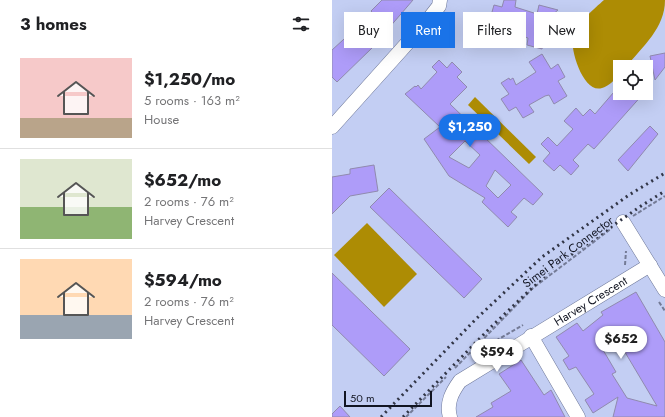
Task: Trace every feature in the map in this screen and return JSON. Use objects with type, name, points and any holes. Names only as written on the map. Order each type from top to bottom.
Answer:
[{"type":"street","points":[[332,126],[428,20],[438,6],[440,0]]},
{"type":"street","points":[[624,222],[665,290]]},
{"type":"street","name":"Harvey Crescent","points":[[450,417],[448,410],[449,400],[453,390],[460,381],[529,333],[650,265]]},
{"type":"street","points":[[529,333],[578,417]]},
{"type":"path","name":"Simei Park Connector","points":[[454,369],[533,288],[609,230],[665,196]]},
{"type":"path","points":[[625,270],[626,248]]},
{"type":"path","points":[[475,356],[485,347],[524,324],[529,333]]},
{"type":"path","points":[[406,417],[448,375]]},
{"type":"shaded area","points":[[604,0],[665,0],[661,19],[652,36],[632,60],[613,60],[613,82],[602,88],[595,88],[589,85],[580,70],[574,52],[574,48],[589,48],[589,14]]},
{"type":"shaded area","points":[[475,97],[536,157],[529,164],[468,105]]},
{"type":"shaded area","points":[[367,223],[417,274],[384,307],[334,255]]},
{"type":"building","points":[[382,0],[413,0],[401,12],[393,23],[393,12],[371,11]]},
{"type":"building","points":[[504,0],[516,0],[515,7],[534,13],[534,47],[527,45],[528,38],[526,37],[526,12],[492,12],[494,5],[502,7]]},
{"type":"building","points":[[539,5],[558,10],[556,12],[537,12]]},
{"type":"building","points":[[344,39],[344,48],[372,48],[337,82],[332,77],[332,50]]},
{"type":"building","points":[[665,53],[665,67],[655,80],[653,60],[651,60],[650,56]]},
{"type":"building","points":[[542,54],[551,69],[558,64],[565,77],[558,81],[567,96],[554,104],[549,95],[545,96],[529,105],[534,112],[523,118],[516,107],[509,111],[501,99],[509,94],[501,83],[509,78],[510,80],[513,78],[516,85],[536,72],[529,62]]},
{"type":"building","points":[[439,60],[447,68],[452,62],[462,72],[457,77],[467,87],[450,104],[543,194],[533,205],[524,198],[511,212],[517,217],[508,227],[482,202],[485,198],[449,176],[424,139],[440,127],[405,94],[418,85],[421,89],[437,72],[432,67]],"holes":[[[465,141],[480,155],[469,168],[449,157]],[[495,170],[511,185],[498,198],[486,186]]]},
{"type":"building","points":[[613,93],[613,100],[638,100],[594,149],[588,144],[573,160],[579,166],[571,175],[560,165],[554,171],[543,161],[550,153],[541,144],[548,137],[557,146],[573,129],[564,121],[576,108],[583,116],[590,109],[595,114]]},
{"type":"building","points":[[650,126],[658,134],[628,171],[618,160]]},
{"type":"building","points":[[374,165],[378,191],[350,196],[332,214],[332,177],[350,174],[350,169]]},
{"type":"building","points":[[389,188],[482,279],[464,298],[370,207]]},
{"type":"building","points":[[332,273],[410,349],[384,376],[332,325]]},
{"type":"building","points":[[636,292],[665,342],[665,417],[613,417],[618,397],[593,413],[585,400],[594,394],[576,367],[569,370],[563,360],[569,356],[556,337],[577,323],[583,331],[603,315],[601,312]],"holes":[[[610,327],[657,406],[627,398],[612,374],[616,372],[596,338]]]},
{"type":"building","points":[[521,360],[544,395],[551,390],[565,417],[476,417],[493,407],[491,403],[511,391],[499,374]]},
{"type":"building","points":[[340,406],[350,417],[332,417],[332,414]]},
{"type":"railway","points":[[381,417],[476,319],[542,257],[629,195],[665,173]]},
{"type":"railway","points":[[403,417],[490,328],[555,266],[665,191]]}]
